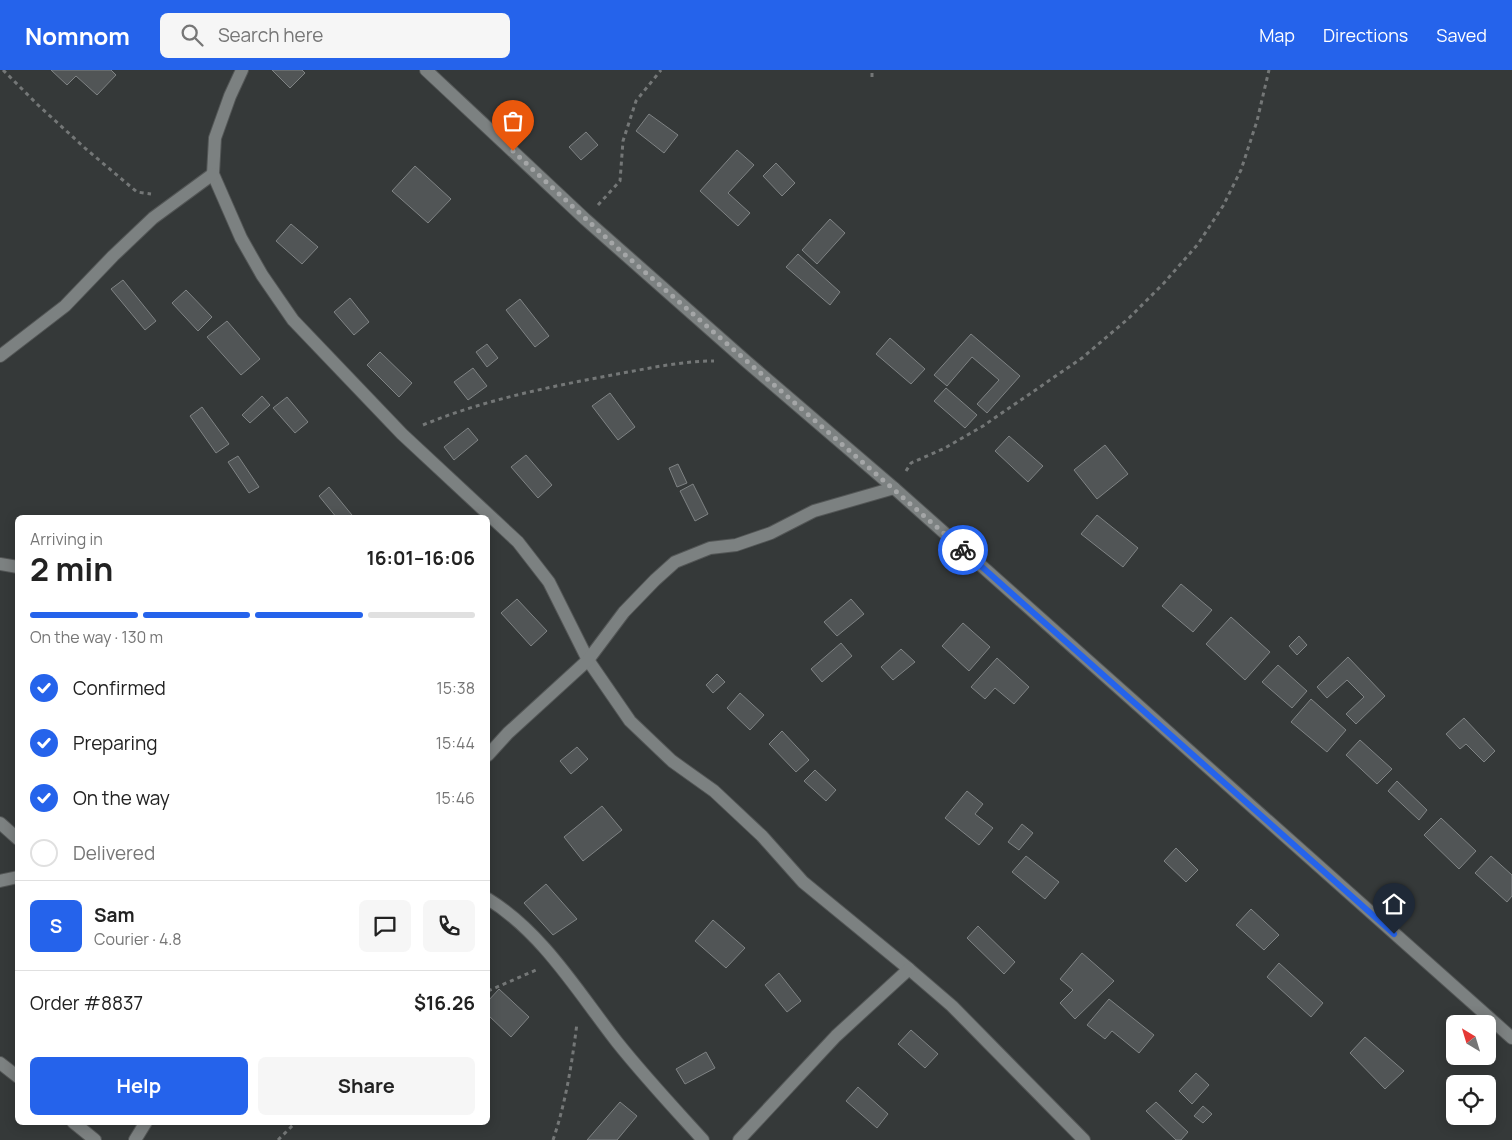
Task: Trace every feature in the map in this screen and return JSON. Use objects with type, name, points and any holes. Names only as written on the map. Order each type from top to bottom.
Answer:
[{"type":"street","points":[[242,70],[230,96],[215,138],[213,174],[241,238],[262,275],[293,320],[402,434],[489,515]]},
{"type":"street","points":[[426,70],[585,219],[894,488],[1512,1038]]},
{"type":"street","points":[[0,356],[65,306],[153,218],[213,174]]},
{"type":"street","points":[[490,753],[508,733],[588,660],[624,612],[675,562],[710,548],[736,545],[771,533],[814,511],[894,488]]},
{"type":"street","points":[[490,516],[518,542],[549,582],[588,660],[630,721],[672,761],[714,791],[762,836],[803,882],[952,1006],[1084,1140]]},
{"type":"street","points":[[0,564],[15,566]]},
{"type":"street","points":[[0,823],[15,836]]},
{"type":"street","points":[[0,881],[15,878]]},
{"type":"street","points":[[490,900],[504,908],[558,962],[581,995],[656,1088],[703,1140]]},
{"type":"street","points":[[739,1140],[836,1036],[909,969]]},
{"type":"street","points":[[0,1063],[15,1075]]},
{"type":"street","points":[[77,1125],[95,1140]]},
{"type":"street","points":[[135,1140],[144,1125]]},
{"type":"path","points":[[3,70],[38,105],[137,192],[178,199]]},
{"type":"path","points":[[585,219],[620,181],[623,141],[636,101],[661,70]]},
{"type":"path","points":[[872,70],[872,77]]},
{"type":"path","points":[[894,488],[912,462],[943,449],[983,426],[1082,358],[1129,318],[1164,283],[1198,244],[1222,206],[1241,170],[1257,122],[1269,70]]},
{"type":"path","points":[[402,434],[453,414],[503,400],[598,378],[697,361],[747,362]]},
{"type":"path","points":[[490,990],[558,962]]},
{"type":"path","points":[[553,1140],[561,1117],[569,1082],[581,995]]},
{"type":"path","points":[[278,1140],[293,1125]]},
{"type":"building","points":[[51,70],[111,70],[116,75],[97,95],[76,76],[67,85]]},
{"type":"building","points":[[272,70],[302,70],[305,73],[290,88]]},
{"type":"building","points":[[649,114],[678,135],[664,153],[636,131]]},
{"type":"building","points":[[586,132],[598,145],[581,160],[569,147]]},
{"type":"building","points":[[737,150],[754,165],[728,193],[750,213],[738,226],[700,191]]},
{"type":"building","points":[[776,163],[795,183],[782,196],[763,176]]},
{"type":"building","points":[[415,166],[451,199],[428,223],[392,191]]},
{"type":"building","points":[[830,219],[845,233],[817,264],[802,250]]},
{"type":"building","points":[[291,224],[318,247],[302,264],[276,241]]},
{"type":"building","points":[[798,254],[840,292],[830,305],[786,267]]},
{"type":"building","points":[[123,280],[156,321],[145,330],[111,289]]},
{"type":"building","points":[[186,290],[212,317],[198,331],[172,303]]},
{"type":"building","points":[[350,298],[369,322],[354,335],[334,312]]},
{"type":"building","points":[[520,299],[549,336],[535,347],[506,310]]},
{"type":"building","points":[[227,321],[260,359],[241,375],[207,337]]},
{"type":"building","points":[[971,334],[1020,376],[987,413],[977,404],[999,380],[972,357],[947,386],[934,375]]},
{"type":"building","points":[[890,338],[925,369],[911,384],[876,354]]},
{"type":"building","points":[[487,344],[498,358],[487,367],[476,352]]},
{"type":"building","points":[[380,352],[412,383],[399,397],[367,365]]},
{"type":"building","points":[[473,368],[487,386],[468,400],[454,382]]},
{"type":"building","points":[[946,388],[977,415],[965,428],[934,401]]},
{"type":"building","points":[[610,393],[635,427],[618,440],[592,406]]},
{"type":"building","points":[[262,396],[270,405],[250,423],[242,415]]},
{"type":"building","points":[[287,397],[308,422],[295,433],[273,408]]},
{"type":"building","points":[[202,407],[229,444],[216,453],[190,416]]},
{"type":"building","points":[[468,428],[478,440],[454,460],[444,447]]},
{"type":"building","points":[[1009,436],[1043,466],[1028,482],[995,451]]},
{"type":"building","points":[[1105,445],[1128,474],[1097,499],[1074,470]]},
{"type":"building","points":[[526,455],[552,485],[538,498],[511,467]]},
{"type":"building","points":[[238,456],[259,487],[249,493],[228,462]]},
{"type":"building","points":[[678,464],[687,483],[677,487],[669,468]]},
{"type":"building","points":[[693,484],[708,514],[695,521],[680,491]]},
{"type":"building","points":[[329,487],[352,515],[335,515],[319,496]]},
{"type":"building","points":[[1097,515],[1138,548],[1123,567],[1081,534]]},
{"type":"building","points":[[1181,584],[1212,610],[1193,632],[1162,606]]},
{"type":"building","points":[[517,599],[547,631],[531,646],[501,613]]},
{"type":"building","points":[[851,599],[864,614],[837,636],[824,622]]},
{"type":"building","points":[[1231,617],[1270,652],[1245,680],[1206,644]]},
{"type":"building","points":[[963,623],[990,647],[969,671],[942,646]]},
{"type":"building","points":[[1299,636],[1307,645],[1297,655],[1289,646]]},
{"type":"building","points":[[841,643],[852,656],[822,682],[811,669]]},
{"type":"building","points":[[901,649],[915,662],[893,680],[881,667]]},
{"type":"building","points":[[1348,657],[1385,696],[1356,724],[1346,714],[1364,697],[1347,680],[1327,698],[1317,687]]},
{"type":"building","points":[[997,658],[1029,687],[1014,704],[995,688],[985,699],[971,687]]},
{"type":"building","points":[[1278,665],[1307,691],[1292,708],[1262,682]]},
{"type":"building","points":[[717,674],[725,682],[713,693],[706,685]]},
{"type":"building","points":[[740,693],[764,715],[750,730],[727,708]]},
{"type":"building","points":[[1311,699],[1346,730],[1327,752],[1291,722]]},
{"type":"building","points":[[1464,718],[1495,751],[1484,762],[1466,744],[1460,749],[1446,734]]},
{"type":"building","points":[[782,731],[809,760],[796,772],[769,744]]},
{"type":"building","points":[[1360,740],[1392,769],[1377,784],[1346,755]]},
{"type":"building","points":[[577,747],[588,759],[571,774],[560,761]]},
{"type":"building","points":[[815,770],[836,790],[826,801],[804,781]]},
{"type":"building","points":[[1397,781],[1427,810],[1419,820],[1388,791]]},
{"type":"building","points":[[967,791],[983,804],[975,814],[993,828],[979,845],[945,818]]},
{"type":"building","points":[[602,806],[622,830],[583,861],[564,837]]},
{"type":"building","points":[[1441,818],[1476,851],[1459,869],[1424,835]]},
{"type":"building","points":[[1022,824],[1033,833],[1019,850],[1008,842]]},
{"type":"building","points":[[1176,848],[1198,870],[1186,882],[1164,861]]},
{"type":"building","points":[[1026,856],[1059,882],[1045,899],[1012,872]]},
{"type":"building","points":[[1491,856],[1512,875],[1512,896],[1507,902],[1475,873]]},
{"type":"building","points":[[546,884],[577,919],[553,935],[524,903]]},
{"type":"building","points":[[1251,909],[1279,935],[1264,950],[1236,925]]},
{"type":"building","points":[[713,920],[745,948],[726,968],[695,941]]},
{"type":"building","points":[[978,926],[1015,962],[1004,974],[967,938]]},
{"type":"building","points":[[1082,953],[1114,981],[1075,1019],[1060,1003],[1073,990],[1060,979]]},
{"type":"building","points":[[1279,963],[1323,1003],[1311,1017],[1267,977]]},
{"type":"building","points":[[779,973],[801,1001],[787,1012],[765,985]]},
{"type":"building","points":[[499,989],[529,1017],[511,1037],[490,1017],[490,999]]},
{"type":"building","points":[[1109,999],[1154,1035],[1139,1053],[1112,1031],[1105,1039],[1087,1025]]},
{"type":"building","points":[[911,1030],[938,1054],[925,1068],[898,1044]]},
{"type":"building","points":[[1365,1037],[1404,1071],[1385,1089],[1350,1053]]},
{"type":"building","points":[[706,1052],[715,1068],[685,1084],[676,1069]]},
{"type":"building","points":[[1196,1073],[1209,1085],[1192,1104],[1179,1091]]},
{"type":"building","points":[[858,1087],[888,1114],[877,1128],[846,1101]]},
{"type":"building","points":[[620,1102],[637,1116],[617,1140],[587,1140]]},
{"type":"building","points":[[1156,1102],[1188,1132],[1181,1140],[1176,1140],[1146,1111]]},
{"type":"building","points":[[1203,1106],[1212,1114],[1203,1123],[1194,1116]]},
{"type":"way so far","points":[[513,151],[614,245],[963,550]]},
{"type":"route","points":[[963,550],[1394,934]]}]
